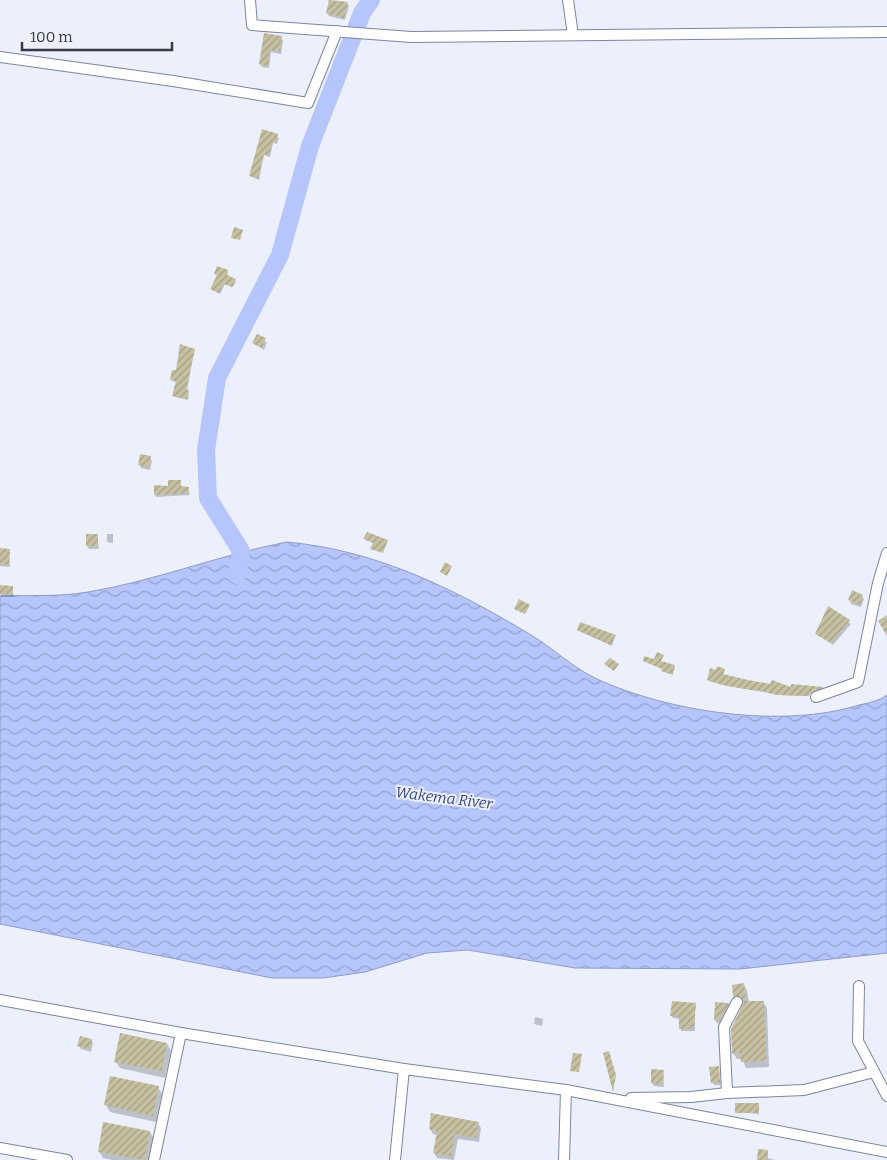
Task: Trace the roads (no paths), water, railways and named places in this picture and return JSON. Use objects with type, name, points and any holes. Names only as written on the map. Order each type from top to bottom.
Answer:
[{"type":"street","points":[[250,0],[252,25],[411,38],[887,32]]},
{"type":"street","points":[[568,0],[572,35]]},
{"type":"street","points":[[0,57],[173,81],[308,103],[337,32]]},
{"type":"street","points":[[816,697],[858,682],[878,583],[887,553]]},
{"type":"street","points":[[859,986],[858,1041],[887,1096]]},
{"type":"street","points":[[0,1000],[181,1033],[404,1069],[566,1090],[887,1152]]},
{"type":"street","points":[[727,1093],[724,1027],[736,1002]]},
{"type":"street","points":[[154,1160],[181,1033]]},
{"type":"street","points":[[395,1160],[404,1069]]},
{"type":"street","points":[[610,1099],[690,1097],[727,1093],[804,1090],[874,1072]]},
{"type":"street","points":[[564,1160],[566,1090]]},
{"type":"street","points":[[0,1148],[66,1160]]},
{"type":"water","name":"Wakema River","points":[[287,542],[320,546],[352,553],[414,574],[444,587],[502,618],[597,679],[626,691],[657,700],[691,708],[726,713],[796,716],[829,712],[881,699],[887,695],[887,953],[740,969],[575,968],[468,950],[427,953],[365,972],[323,978],[272,978],[0,924],[0,596],[88,592],[138,581]]},
{"type":"waterway","points":[[237,575],[241,551],[208,498],[206,450],[217,378],[280,255],[310,146],[362,13],[371,0]]}]
